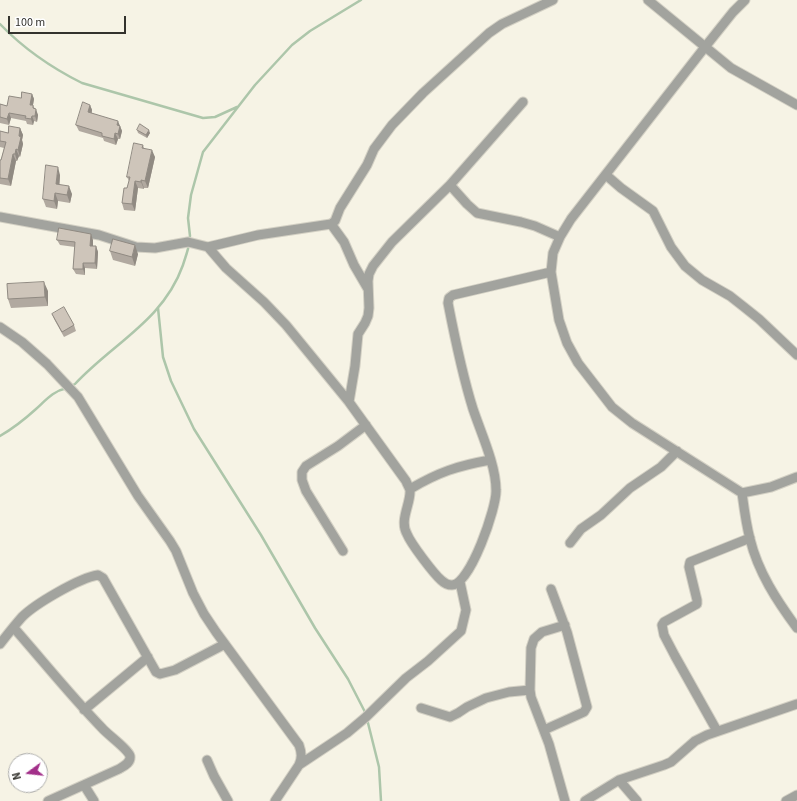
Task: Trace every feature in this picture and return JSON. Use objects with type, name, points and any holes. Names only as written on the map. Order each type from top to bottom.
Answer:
[{"type":"street","points":[[0,217],[99,235],[116,239],[136,247],[155,248],[188,242],[208,248],[258,235],[331,224],[335,221],[340,208],[367,165],[374,149],[406,110],[489,33],[502,24],[553,0]]},
{"type":"street","points":[[648,0],[731,68],[797,106]]},
{"type":"street","points":[[745,0],[733,12],[705,47],[571,219],[560,237],[553,253],[551,272],[559,320],[567,343],[578,363],[612,407],[632,422],[742,493],[771,487],[797,477]]},
{"type":"street","points":[[349,402],[355,366],[358,334],[366,323],[368,316],[369,274],[373,266],[392,242],[450,185],[523,102]]},
{"type":"street","points":[[606,175],[653,211],[671,247],[685,266],[702,280],[730,296],[744,307],[797,355]]},
{"type":"street","points":[[450,185],[466,204],[477,213],[535,226],[560,237]]},
{"type":"street","points":[[331,224],[344,242],[368,291]]},
{"type":"street","points":[[208,248],[226,268],[264,302],[286,325],[366,425],[410,489],[405,522],[406,533],[440,580],[450,585],[460,582],[478,550],[488,529],[496,491],[495,479],[490,460],[460,365],[448,303],[449,298],[453,295],[551,272]]},
{"type":"street","points":[[0,327],[22,342],[47,364],[78,398],[138,496],[170,541],[200,607],[225,644],[299,745],[302,752],[302,759],[275,801]]},
{"type":"street","points":[[343,551],[306,491],[302,480],[302,472],[306,466],[338,446],[366,425]]},
{"type":"street","points":[[570,543],[581,529],[601,515],[630,488],[661,467],[677,451]]},
{"type":"street","points":[[410,489],[443,472],[465,465],[490,460]]},
{"type":"street","points":[[742,493],[750,538],[761,571],[770,588],[797,628]]},
{"type":"street","points":[[717,731],[675,656],[664,634],[662,624],[697,604],[689,567],[690,562],[750,538]]},
{"type":"street","points":[[0,644],[22,618],[42,602],[63,590],[98,575],[103,578],[156,672],[163,674],[175,670],[225,644]]},
{"type":"street","points":[[299,765],[357,725],[406,678],[461,632],[466,610],[460,582]]},
{"type":"street","points":[[544,730],[584,712],[587,707],[564,625],[551,589]]},
{"type":"street","points":[[564,625],[542,632],[534,639],[532,648],[530,690],[531,697],[544,730],[564,801]]},
{"type":"street","points":[[14,628],[84,710],[128,751],[130,760],[126,765],[119,769],[48,801]]},
{"type":"street","points":[[84,710],[148,657]]},
{"type":"street","points":[[421,708],[450,717],[486,698],[509,692],[530,690]]},
{"type":"street","points":[[586,801],[619,780],[671,762],[695,741],[717,731],[797,704]]},
{"type":"street","points":[[207,760],[228,801]]},
{"type":"street","points":[[619,780],[637,801]]},
{"type":"street","points":[[84,785],[94,801]]},
{"type":"street","points":[[786,801],[797,795]]},
{"type":"building","points":[[22,92],[32,94],[30,105],[33,105],[33,108],[36,109],[35,116],[32,116],[31,119],[25,118],[26,116],[9,113],[7,119],[0,117],[0,104],[7,106],[9,96],[21,98]]},
{"type":"building","points":[[83,102],[90,105],[88,112],[118,121],[117,125],[120,126],[118,134],[115,133],[114,139],[102,136],[102,133],[76,125]]},
{"type":"building","points":[[140,124],[149,130],[146,135],[137,130]]},
{"type":"building","points":[[9,126],[20,128],[19,136],[21,137],[18,150],[16,149],[15,154],[13,154],[8,179],[0,178],[0,160],[6,142],[0,141],[0,131],[8,133]]},
{"type":"building","points":[[134,143],[143,145],[142,148],[152,150],[145,181],[135,181],[132,204],[122,203],[124,188],[127,188],[130,177],[127,177]]},
{"type":"building","points":[[46,165],[58,167],[56,184],[69,186],[67,195],[55,193],[54,201],[43,199]]},
{"type":"building","points":[[59,228],[91,234],[90,246],[96,246],[95,263],[83,263],[83,269],[73,269],[75,242],[57,240]]},
{"type":"building","points":[[113,239],[135,245],[132,257],[110,251]]},
{"type":"building","points":[[44,282],[45,297],[8,299],[7,284]]},
{"type":"building","points":[[64,307],[74,325],[62,332],[52,314]]},
{"type":"waterway","points":[[189,240],[188,218],[191,195],[203,152],[255,85],[292,45],[310,31],[361,0]]},
{"type":"waterway","points":[[0,24],[38,57],[82,83],[203,118],[215,117],[237,107]]},
{"type":"waterway","points":[[71,386],[136,330],[163,301],[174,285],[183,265],[189,244]]},
{"type":"waterway","points":[[158,308],[163,357],[171,381],[194,429],[261,535],[315,628],[348,679],[366,714]]},
{"type":"waterway","points":[[0,436],[32,413],[47,399],[62,389],[67,388]]},
{"type":"waterway","points":[[367,719],[379,767],[381,801]]}]
